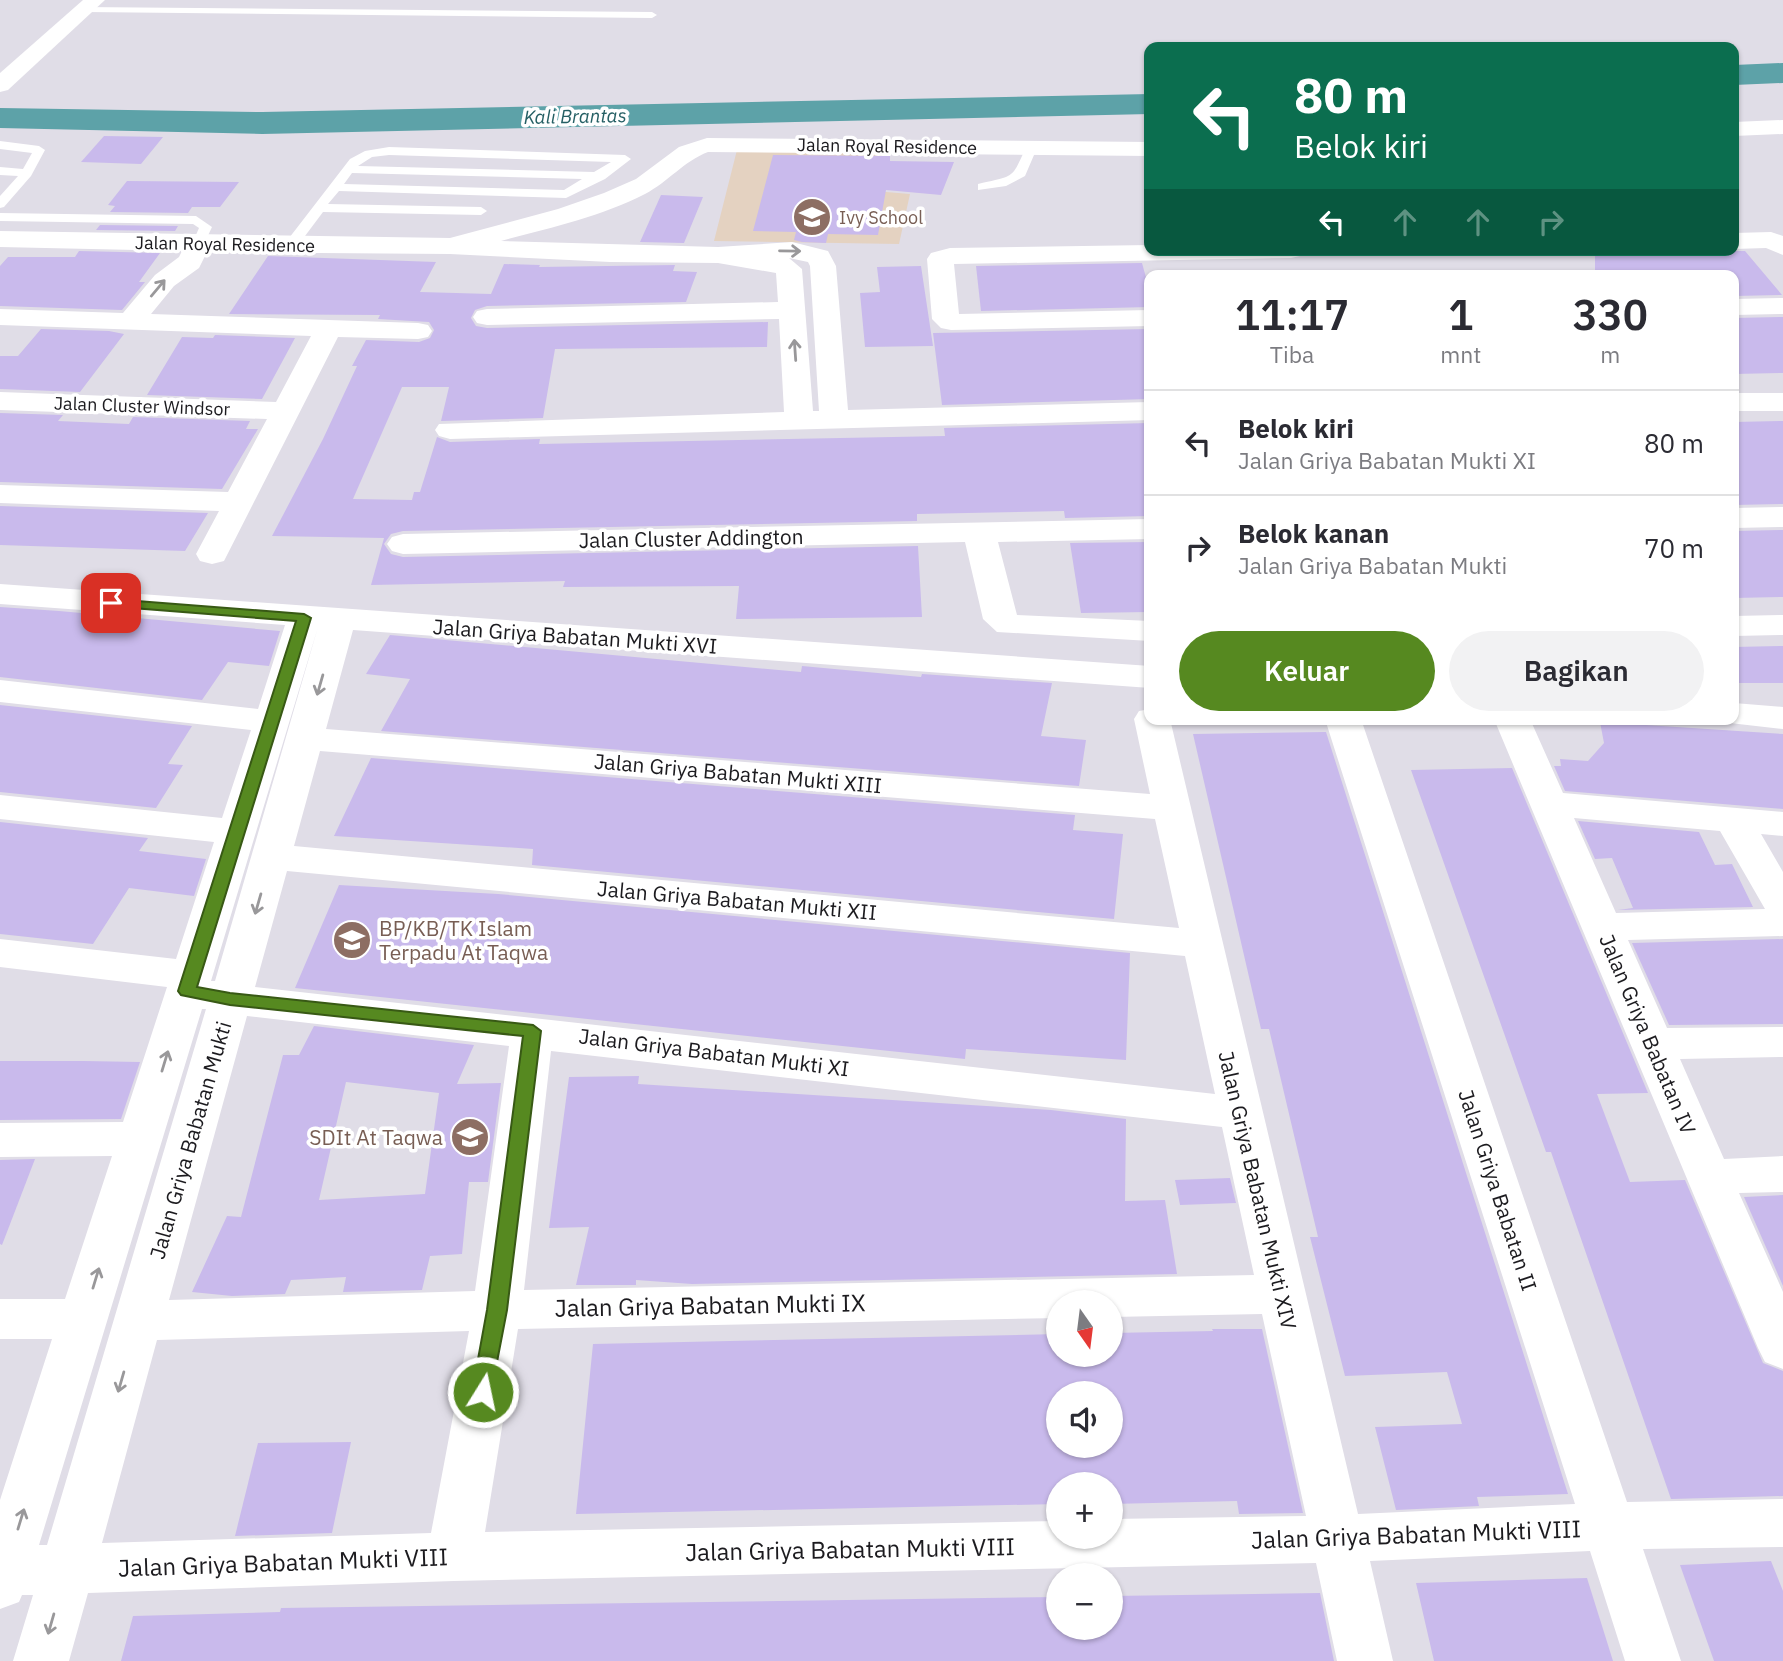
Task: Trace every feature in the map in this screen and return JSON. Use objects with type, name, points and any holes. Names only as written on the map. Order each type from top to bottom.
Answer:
[{"type":"street","points":[[0,105],[7,85],[90,5]]},
{"type":"street","points":[[1739,129],[1783,127]]},
{"type":"street","name":"Jalan Royal Residence","points":[[450,246],[565,216],[637,188],[692,150],[715,144],[1144,149]]},
{"type":"street","points":[[617,236],[637,188]]},
{"type":"street","name":"Jalan Royal Residence","points":[[0,239],[194,253],[291,245],[450,246],[617,236],[681,255],[792,250],[819,257],[823,266],[834,417]]},
{"type":"street","points":[[1739,241],[1771,240],[1783,247]]},
{"type":"street","points":[[131,321],[162,282],[194,253],[200,271],[199,281],[185,305]]},
{"type":"street","points":[[1144,253],[950,256],[940,259],[946,319],[951,321],[1144,318]]},
{"type":"street","name":"Jalan Royal Residence","points":[[713,255],[786,265],[792,274],[799,418]]},
{"type":"street","points":[[0,317],[131,321],[185,305],[328,328],[418,331]]},
{"type":"street","points":[[1739,307],[1783,306]]},
{"type":"street","points":[[487,317],[792,310]]},
{"type":"street","points":[[212,554],[328,328]]},
{"type":"street","name":"Jalan Cluster Windsor","points":[[0,401],[284,411]]},
{"type":"street","points":[[1739,402],[1783,402]]},
{"type":"street","points":[[450,430],[834,417],[1144,411]]},
{"type":"street","points":[[0,494],[239,502]]},
{"type":"street","points":[[1739,517],[1783,517]]},
{"type":"street","name":"Jalan Cluster Addington","points":[[403,544],[1144,529]]},
{"type":"street","points":[[979,532],[1000,619],[1009,625],[1144,631]]},
{"type":"street","name":"Jalan Griya Babatan Mukti XVI","points":[[0,594],[322,619],[1144,696]]},
{"type":"street","name":"Jalan Griya Babatan Mukti","points":[[41,1661],[230,999],[254,844],[322,619]]},
{"type":"street","points":[[1739,626],[1783,625]]},
{"type":"street","name":"Jalan Griya Babatan Mukti XIII","points":[[0,691],[288,730],[1172,808]]},
{"type":"street","points":[[1739,715],[1783,718]]},
{"type":"street","name":"Jalan Griya Babatan Mukti XIV","points":[[1154,725],[1364,1661]]},
{"type":"street","name":"Jalan Griya Babatan II","points":[[1345,725],[1653,1661]]},
{"type":"street","name":"Jalan Griya Babatan IV","points":[[1514,725],[1708,1177],[1780,1332]]},
{"type":"street","points":[[1546,804],[1734,822],[1783,824]]},
{"type":"street","name":"Jalan Griya Babatan Mukti XII","points":[[0,807],[254,844],[1203,944]]},
{"type":"street","points":[[1734,822],[1783,905]]},
{"type":"street","name":"Jalan Griya Babatan Mukti","points":[[1,1575],[189,983],[254,844]]},
{"type":"street","points":[[1603,927],[1783,922]]},
{"type":"street","name":"Jalan Griya Babatan Mukti XI","points":[[0,953],[189,983],[230,999],[1241,1112]]},
{"type":"street","points":[[454,1557],[497,1310],[533,1031]]},
{"type":"street","points":[[1651,1044],[1783,1042]]},
{"type":"street","points":[[0,1140],[140,1139]]},
{"type":"street","points":[[1708,1177],[1783,1174]]},
{"type":"street","name":"Jalan Griya Babatan Mukti IX","points":[[138,1321],[497,1310],[1282,1294]]},
{"type":"street","points":[[0,1319],[83,1319]]},
{"type":"street","name":"Jalan Griya Babatan Mukti VIII","points":[[1,1575],[67,1570],[454,1557],[1337,1539],[1608,1526],[1783,1524]]},
{"type":"lane","points":[[90,5],[652,15]]},
{"type":"lane","points":[[0,145],[39,149],[39,155],[27,173],[5,194],[0,204]]},
{"type":"lane","points":[[982,187],[1009,182],[1021,176],[1028,166],[1031,148]]},
{"type":"lane","points":[[291,245],[358,158],[389,151],[625,159],[602,176],[565,194],[337,187]]},
{"type":"lane","points":[[0,154],[39,155]]},
{"type":"lane","points":[[350,169],[602,176]]},
{"type":"lane","points":[[0,171],[27,173]]},
{"type":"lane","points":[[320,208],[481,211]]},
{"type":"lane","points":[[0,217],[196,220],[206,227],[194,253]]},
{"type":"shaded area","name":"Ivy School","points":[[738,146],[883,149],[874,191],[910,194],[899,244],[714,241]]},
{"type":"building","points":[[104,136],[163,137],[141,164],[81,162]]},
{"type":"building","points":[[773,155],[890,156],[890,161],[954,162],[941,195],[886,190],[878,235],[828,234],[826,243],[794,240],[796,232],[753,231]]},
{"type":"building","points":[[127,181],[239,182],[220,207],[192,207],[188,213],[110,212],[115,206],[108,205]]},
{"type":"building","points":[[661,195],[703,197],[684,243],[640,242]]},
{"type":"building","points":[[100,225],[178,226],[175,231],[96,230]]},
{"type":"building","points":[[79,251],[160,253],[139,282],[145,282],[122,310],[0,306],[0,266],[8,257],[75,257]]},
{"type":"building","points":[[1739,251],[1745,251],[1782,295],[1739,296],[1739,270],[1595,270],[1595,256],[1739,256]]},
{"type":"building","points":[[268,256],[436,262],[420,292],[491,294],[504,264],[540,265],[539,267],[675,265],[673,271],[697,272],[686,302],[487,306],[475,310],[471,318],[476,326],[487,328],[768,322],[767,347],[555,349],[543,418],[441,421],[449,387],[402,387],[353,499],[412,500],[414,492],[420,492],[437,437],[450,442],[540,439],[539,444],[945,436],[944,428],[1144,423],[1144,516],[1065,518],[1064,511],[917,514],[917,521],[403,531],[391,534],[384,544],[391,554],[403,557],[918,546],[922,617],[736,619],[739,586],[563,587],[565,581],[371,585],[384,538],[272,536],[323,439],[357,366],[352,366],[366,340],[419,342],[430,338],[434,330],[429,322],[378,319],[380,315],[229,314]]},
{"type":"building","points":[[1142,263],[1144,307],[981,311],[976,266]]},
{"type":"building","points":[[921,266],[933,346],[865,347],[860,293],[880,292],[877,267]]},
{"type":"building","points":[[1783,317],[1783,373],[1739,374],[1739,318]]},
{"type":"building","points":[[41,329],[124,334],[80,392],[0,389],[0,356],[18,356]]},
{"type":"building","points":[[1144,329],[1144,399],[942,405],[933,333]]},
{"type":"building","points":[[215,335],[295,338],[262,399],[147,395],[182,337],[213,338]]},
{"type":"building","points":[[0,413],[63,415],[58,421],[129,424],[133,417],[250,421],[246,429],[258,429],[222,489],[0,482]]},
{"type":"building","points":[[1783,421],[1783,504],[1739,505],[1739,422]]},
{"type":"building","points":[[0,506],[208,513],[185,551],[0,545]]},
{"type":"building","points":[[1783,530],[1783,597],[1739,598],[1739,531]]},
{"type":"building","points":[[1144,542],[1144,612],[1081,613],[1070,543]]},
{"type":"building","points":[[0,607],[280,631],[269,666],[228,662],[202,700],[0,677]]},
{"type":"building","points":[[390,635],[801,672],[802,666],[921,677],[922,674],[1052,683],[1041,736],[1086,740],[1079,786],[381,731],[410,679],[366,674]]},
{"type":"building","points":[[1783,646],[1783,683],[1739,683],[1739,647]]},
{"type":"building","points":[[0,705],[192,726],[168,764],[183,765],[156,808],[0,792]]},
{"type":"building","points":[[1601,725],[1646,725],[1783,734],[1783,809],[1565,791],[1554,766],[1561,766],[1560,759],[1588,761],[1604,743]]},
{"type":"building","points":[[1326,732],[1568,1494],[1477,1497],[1479,1506],[1396,1510],[1375,1427],[1462,1424],[1447,1372],[1345,1376],[1310,1237],[1318,1237],[1269,1029],[1261,1029],[1193,734]]},
{"type":"building","points":[[371,758],[1075,815],[1073,830],[1123,834],[1114,919],[532,865],[533,849],[334,836]]},
{"type":"building","points":[[1512,768],[1648,1093],[1597,1094],[1630,1182],[1685,1180],[1763,1363],[1783,1371],[1783,1496],[1671,1499],[1551,1152],[1546,1152],[1411,770]]},
{"type":"building","points":[[1578,821],[1699,832],[1715,865],[1732,864],[1753,907],[1618,910],[1633,908],[1612,858],[1595,859]]},
{"type":"building","points":[[0,822],[148,838],[139,851],[206,859],[194,896],[129,888],[93,944],[0,934]]},
{"type":"building","points":[[339,885],[498,894],[1130,953],[1126,1060],[966,1049],[965,1059],[295,988]]},
{"type":"building","points":[[1783,939],[1783,1024],[1669,1025],[1632,943]]},
{"type":"building","points":[[314,1026],[474,1045],[457,1084],[501,1083],[488,1182],[469,1182],[462,1254],[430,1256],[422,1290],[343,1292],[346,1277],[291,1280],[285,1294],[232,1296],[192,1292],[227,1216],[241,1217],[283,1055],[299,1055]],"holes":[[[346,1082],[439,1093],[425,1194],[319,1200]]]},
{"type":"building","points":[[0,1061],[140,1062],[121,1119],[0,1120]]},
{"type":"building","points":[[639,1076],[638,1084],[1051,1110],[1126,1119],[1125,1201],[1165,1200],[1177,1274],[692,1284],[636,1280],[636,1285],[576,1285],[589,1227],[549,1228],[569,1077]]},
{"type":"building","points":[[35,1159],[2,1245],[0,1160]]},
{"type":"building","points":[[1230,1178],[1236,1203],[1180,1205],[1175,1180]]},
{"type":"building","points":[[1783,1195],[1783,1286],[1744,1197]]},
{"type":"building","points":[[1262,1329],[1303,1513],[1239,1514],[1237,1501],[1123,1504],[1123,1472],[1046,1472],[1046,1504],[576,1514],[593,1344],[1046,1334],[1046,1367],[1124,1367],[1124,1333]]},
{"type":"building","points":[[351,1442],[332,1533],[235,1536],[258,1443]]},
{"type":"building","points":[[1771,1561],[1783,1591],[1783,1661],[1714,1661],[1680,1565]]},
{"type":"building","points":[[1587,1578],[1613,1661],[1434,1661],[1416,1583]]},
{"type":"building","points":[[1320,1593],[1334,1661],[121,1661],[133,1616],[280,1612],[281,1608],[1046,1597],[1046,1640],[1123,1640],[1123,1596]]},
{"type":"waterway","name":"Kali Brantas","points":[[1739,75],[1783,73]]},
{"type":"waterway","name":"Kali Brantas","points":[[0,118],[262,123],[1144,104]]},
{"type":"place","name":"Ivy School","points":[[812,217]]},
{"type":"place","name":"BP/KB/TK Islam Terpadu At Taqwa","points":[[352,940]]},
{"type":"place","name":"SDIt At Taqwa","points":[[470,1137]]},
{"type":"route","points":[[111,603],[304,618],[187,991],[230,999],[533,1031],[497,1310],[483,1392]]}]
